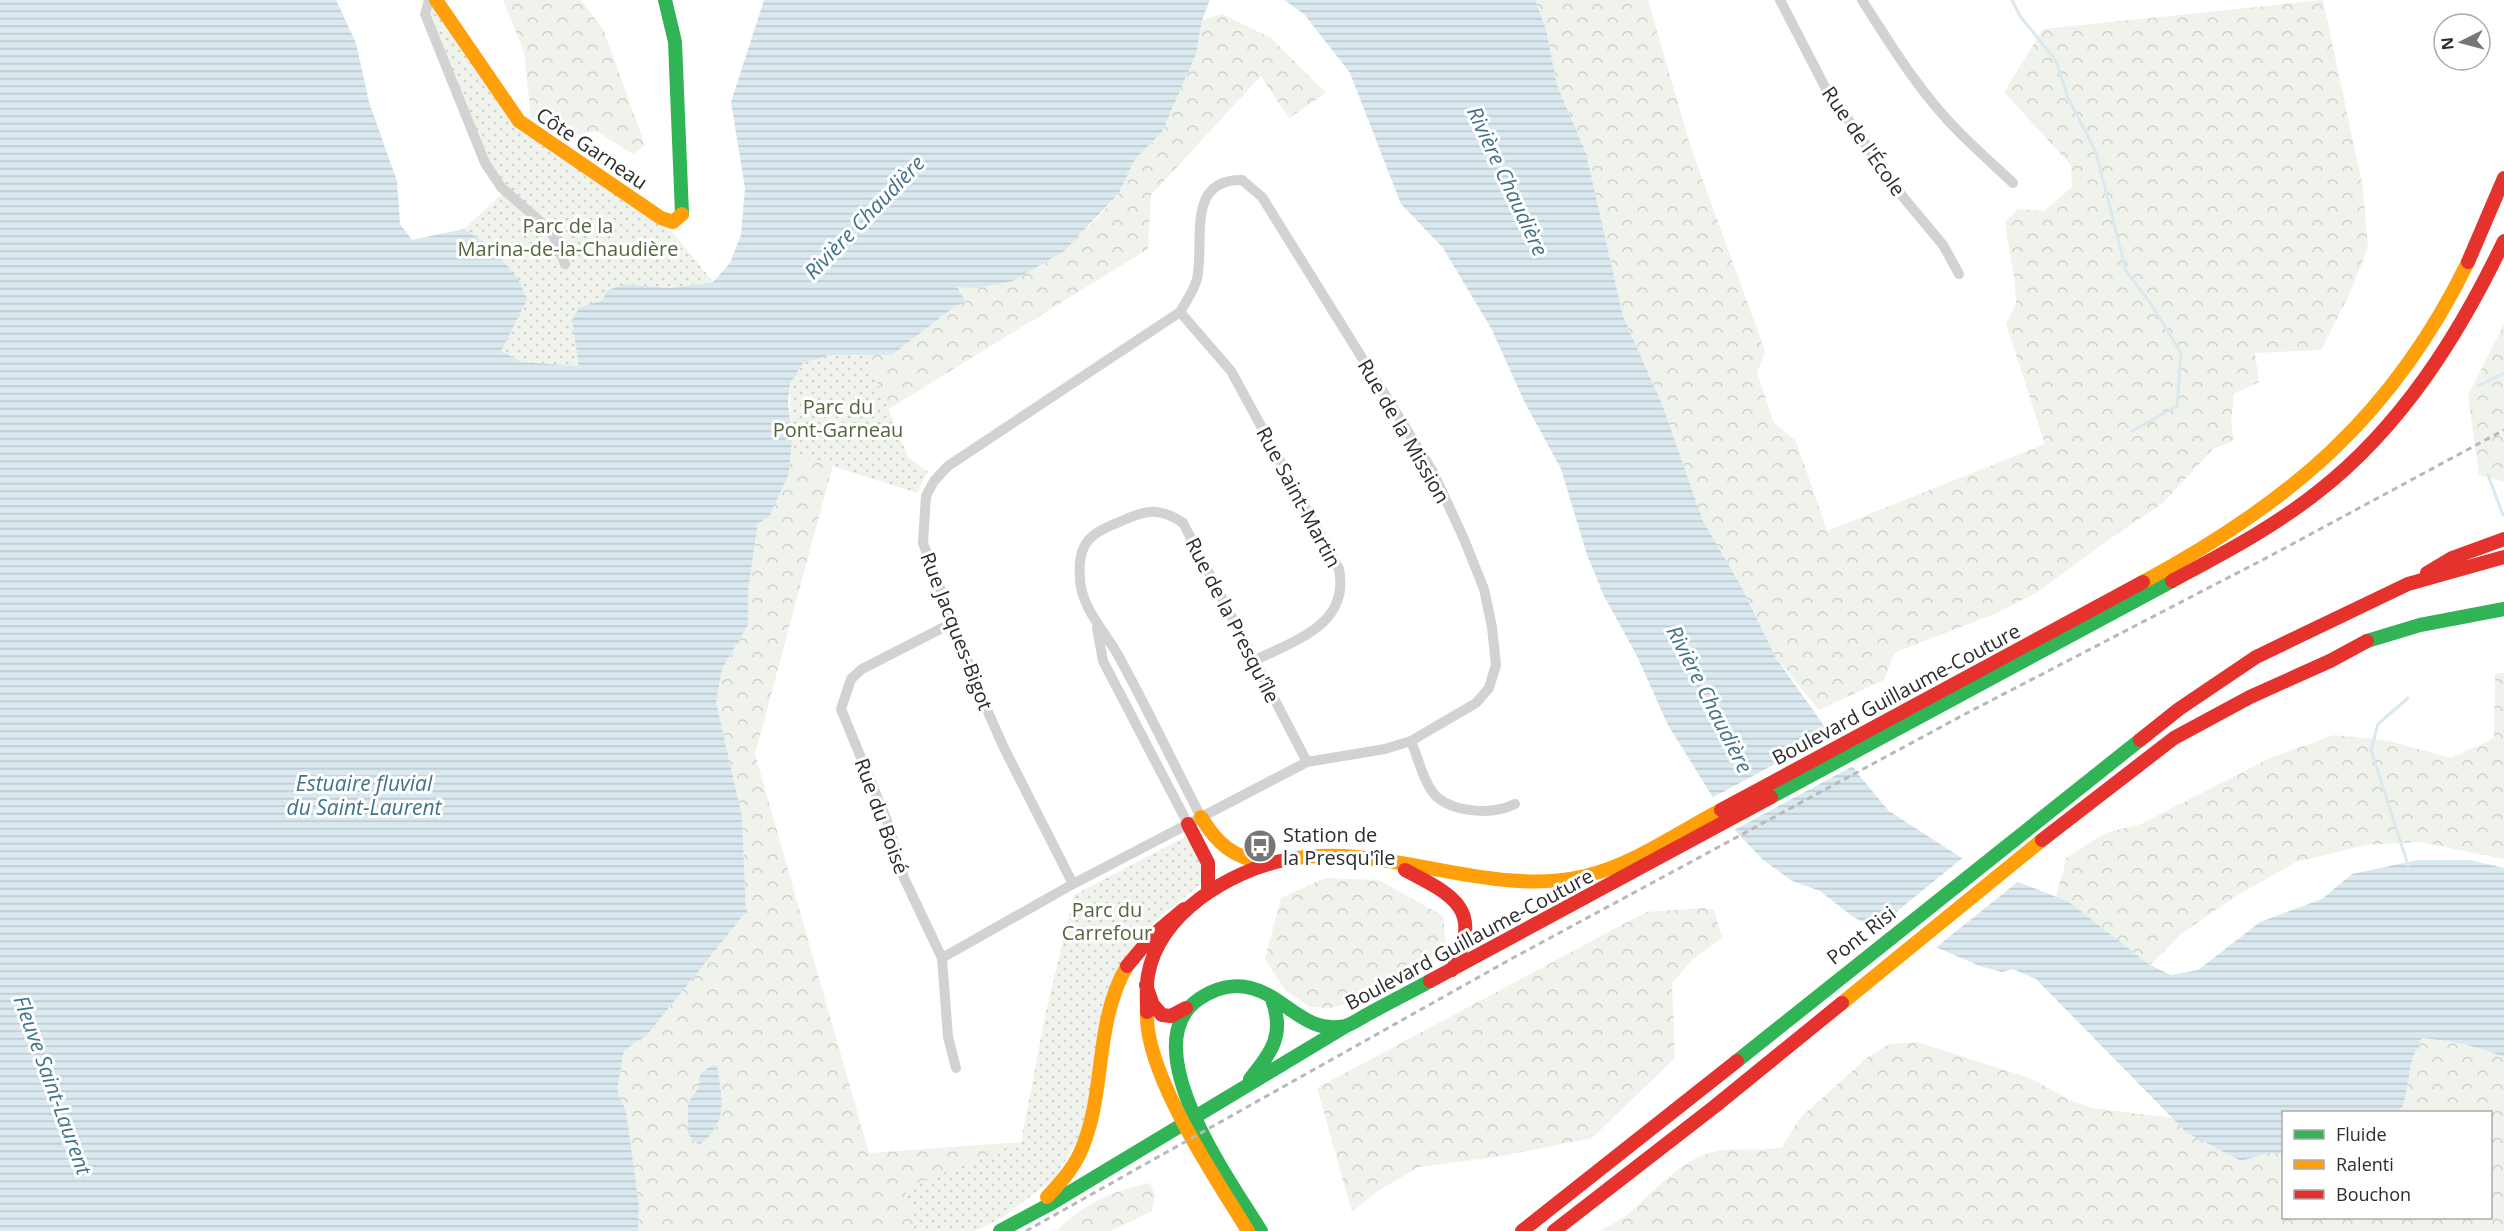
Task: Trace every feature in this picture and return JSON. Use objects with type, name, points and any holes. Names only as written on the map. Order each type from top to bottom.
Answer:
[{"type":"main road","name":"Côte Garneau","points":[[436,0],[519,121],[668,222],[678,220],[682,216],[675,42],[665,0]]},
{"type":"main road","name":"Boulevard Guillaume-Couture","points":[[1000,1231],[1052,1203],[1346,1026],[1617,882],[1927,708],[2226,536],[2284,496],[2336,452],[2368,417],[2418,354],[2472,256],[2504,178]]},
{"type":"main road","name":"Boulevard Guillaume-Couture","points":[[1014,1223],[1062,1185],[1086,1143],[1101,1040],[1116,989],[1128,965],[1161,926],[1208,892],[1265,863],[1327,855],[1359,856],[1512,882],[1565,881],[1610,869],[1927,708],[2271,526],[2322,489],[2356,457],[2410,399],[2461,324],[2504,241]]},
{"type":"main road","points":[[2408,584],[2452,558],[2504,539]]},
{"type":"main road","points":[[2408,584],[2504,557]]},
{"type":"main road","name":"Pont Risi","points":[[1522,1231],[2055,805],[2179,709],[2256,657],[2408,584]]},
{"type":"main road","points":[[2330,661],[2366,640],[2441,620],[2504,609]]},
{"type":"main road","points":[[2330,661],[2446,631],[2504,622]]},
{"type":"main road","name":"Pont Risi","points":[[1554,1231],[1714,1107],[2070,817],[2174,738],[2250,696],[2330,661]]},
{"type":"main road","points":[[1195,820],[1220,848],[1233,856],[1265,863]]},
{"type":"main road","points":[[1195,820],[1211,871],[1208,892]]},
{"type":"main road","points":[[1388,861],[1449,895],[1462,909],[1466,917],[1467,938],[1464,950],[1451,972]]},
{"type":"main road","points":[[1184,909],[1153,952],[1146,985],[1144,1011],[1147,1033],[1160,1072],[1206,1161],[1248,1231]]},
{"type":"main road","points":[[1146,985],[1153,1005],[1162,1015],[1172,1016],[1206,993],[1229,986],[1250,987],[1272,999],[1291,1015],[1309,1024],[1329,1028],[1346,1026]]},
{"type":"main road","points":[[1245,1086],[1274,1046],[1279,1032],[1278,1013],[1272,999]]},
{"type":"main road","points":[[1186,1008],[1177,1025],[1174,1039],[1176,1070],[1212,1148],[1261,1231]]},
{"type":"street","points":[[429,0],[424,14],[485,163],[501,187],[552,232],[565,264]]},
{"type":"street","name":"Rue de l'École","points":[[1780,0],[1825,87],[1903,196],[1943,245],[1959,274]]},
{"type":"street","points":[[1863,0],[1895,52],[1934,103],[1960,134],[2013,183]]},
{"type":"street","name":"Rue de la Mission","points":[[942,958],[1073,884],[1307,762],[1385,749],[1411,741],[1476,703],[1489,688],[1496,665],[1484,589],[1433,472],[1263,197],[1242,180],[1228,180],[1212,188],[1204,199],[1197,280],[1180,312]]},
{"type":"street","name":"Rue Jacques-Bigot","points":[[1073,884],[1004,748],[980,694],[923,543],[926,496],[934,481],[948,466],[1180,312]]},
{"type":"street","name":"Rue Saint-Martin","points":[[1180,312],[1231,370],[1339,569],[1342,584],[1336,609],[1323,622],[1305,634],[1254,661]]},
{"type":"street","name":"Rue de la Presqu'île","points":[[1195,820],[1117,653],[1096,624],[1082,592],[1080,568],[1084,547],[1094,534],[1141,512],[1165,512],[1183,523],[1307,762]]},
{"type":"street","name":"Rue du Boisé","points":[[954,621],[862,669],[851,679],[842,709],[848,729],[869,771],[884,811],[904,878],[942,958],[948,1037],[956,1068]]},
{"type":"street","name":"Rue de la Presqu'île","points":[[1096,624],[1102,661],[1195,820]]},
{"type":"street","points":[[1411,741],[1430,788],[1437,796],[1449,803],[1482,811],[1515,804]]},
{"type":"green space","name":"Parc de la Marina-de-la-Chaudière","points":[[429,0],[519,121],[661,218],[713,282],[670,288],[624,284],[604,300],[580,308],[579,366],[522,362],[501,351],[527,300],[488,244],[464,229],[505,191],[485,163],[426,5]]},
{"type":"green space","points":[[503,0],[581,0],[604,31],[645,145],[633,154],[596,131],[561,139],[531,117],[524,52]]},
{"type":"green space","points":[[1535,0],[1648,0],[1691,148],[1765,351],[1757,373],[1774,423],[1796,441],[1827,531],[2045,444],[2006,324],[2016,304],[2005,222],[2018,209],[2044,211],[2072,187],[2071,165],[2004,92],[2043,29],[2323,0],[2363,188],[2368,248],[2350,293],[2321,350],[2255,353],[2259,382],[2234,394],[2231,422],[2234,440],[2213,449],[2162,504],[2036,593],[1997,613],[1894,653],[1884,680],[1819,710],[1776,658],[1741,586],[1703,521],[1662,404],[1623,316],[1586,153],[1557,85],[1546,29]]},
{"type":"green space","points":[[1222,14],[1271,38],[1326,93],[1289,118],[1261,76],[1151,195],[1148,249],[887,410],[845,420],[755,754],[869,1153],[1022,1142],[945,1231],[638,1231],[639,1205],[626,1111],[617,1090],[624,1050],[646,1035],[746,912],[742,816],[716,702],[722,669],[748,625],[748,591],[758,523],[829,355],[892,355],[954,307],[966,302],[956,287],[976,288],[1090,226],[1119,193],[1135,159],[1162,132],[1196,54],[1202,20]]},
{"type":"green space","points":[[2504,324],[2504,481],[2501,481],[2479,475],[2468,396]]},
{"type":"green space","name":"Parc du Pont-Garneau","points":[[829,355],[866,355],[908,457],[928,472],[917,493],[791,453],[790,384],[803,363]]},
{"type":"green space","points":[[2504,673],[2504,859],[2419,842],[2366,845],[2296,862],[2233,898],[2181,934],[2150,965],[2069,902],[2056,899],[2066,858],[2105,833],[2141,824],[2270,758],[2334,735],[2389,741],[2451,758],[2494,738],[2495,674]]},
{"type":"green space","name":"Parc du Carrefour","points":[[1185,837],[1196,846],[1201,856],[1203,882],[1156,920],[1137,944],[1080,1136],[1055,1178],[1003,1217],[975,1231],[915,1231],[905,1188],[1021,1142],[1045,1016],[1074,895]]},
{"type":"green space","points":[[1325,878],[1379,880],[1443,916],[1446,943],[1393,993],[1330,1008],[1310,1007],[1285,990],[1265,959],[1281,898]]},
{"type":"green space","points":[[1704,908],[1714,910],[1722,938],[1694,958],[1672,983],[1675,1058],[1592,1138],[1503,1156],[1419,1167],[1379,1190],[1352,1212],[1317,1088],[1646,912]]},
{"type":"green space","points":[[2422,1038],[2474,1047],[2504,1057],[2504,1231],[1600,1231],[1628,1214],[1666,1179],[1697,1158],[1718,1151],[1782,1147],[1800,1118],[1868,1057],[1889,1044],[1917,1042],[2030,1078],[2072,1101],[2092,1108],[2173,1118],[2187,1132],[2241,1161],[2269,1153],[2282,1154],[2282,1219],[2492,1219],[2492,1111],[2400,1111],[2404,1103],[2412,1059]]},
{"type":"green space","points":[[1150,1183],[1155,1196],[1152,1211],[1111,1231],[1057,1231],[1088,1206],[1124,1189]]},
{"type":"water","name":"Estuaire fluvial du Saint-Laurent","points":[[0,0],[336,0],[356,43],[369,102],[397,181],[400,224],[412,240],[464,229],[488,244],[518,279],[527,300],[501,351],[522,362],[579,366],[572,320],[579,308],[603,300],[607,291],[624,284],[670,288],[713,282],[730,263],[741,235],[745,188],[731,102],[764,0],[1210,0],[1202,20],[1196,54],[1162,132],[1135,159],[1119,193],[1064,251],[1013,281],[976,288],[957,287],[966,302],[954,307],[892,355],[829,355],[803,363],[790,384],[788,402],[792,438],[789,473],[769,517],[758,523],[748,591],[748,625],[722,669],[716,702],[742,816],[746,912],[646,1036],[624,1050],[617,1090],[626,1111],[639,1205],[638,1231],[0,1231]]},
{"type":"water","name":"Rivière Chaudière","points":[[1284,0],[1535,0],[1546,29],[1557,85],[1586,153],[1623,316],[1662,404],[1703,521],[1741,586],[1776,658],[1858,774],[1889,811],[1968,862],[2069,902],[2150,965],[2171,975],[2198,970],[2260,922],[2322,899],[2352,874],[2418,860],[2470,860],[2504,868],[2504,1057],[2464,1044],[2422,1038],[2412,1059],[2404,1103],[2400,1111],[2282,1111],[2282,1154],[2269,1153],[2241,1161],[2186,1132],[2036,979],[2013,969],[2002,972],[1980,966],[1933,946],[1883,934],[1852,916],[1820,891],[1792,881],[1763,860],[1730,825],[1668,725],[1636,654],[1604,596],[1587,555],[1561,469],[1524,401],[1492,330],[1443,248],[1401,204],[1350,73],[1304,14]]},
{"type":"water","points":[[711,1066],[717,1066],[721,1089],[721,1110],[715,1128],[699,1145],[688,1134],[688,1103],[699,1087],[700,1074]]},
{"type":"pier","points":[[1833,733],[1855,765],[1732,831],[1727,826],[1710,799]]},
{"type":"pier","points":[[1965,856],[2020,880],[1934,949],[1908,945],[1873,931]]},
{"type":"waterway","points":[[2012,0],[2020,16],[2056,61],[2068,98],[2096,152],[2126,271],[2150,302],[2181,353],[2177,406],[2132,431]]},
{"type":"waterway","points":[[2478,386],[2504,373]]},
{"type":"waterway","points":[[2488,475],[2503,515]]},
{"type":"waterway","points":[[2408,698],[2378,724],[2371,750],[2408,865]]},
{"type":"railway","points":[[1026,1231],[1511,959],[1967,713],[2270,556],[2504,430]]},
{"type":"traffic: fast","points":[[665,0],[675,42],[682,214]]},
{"type":"traffic: fast","points":[[1771,797],[2172,581]]},
{"type":"traffic: fast","points":[[2367,641],[2420,625],[2504,609]]},
{"type":"traffic: fast","points":[[1737,1061],[2140,740]]},
{"type":"traffic: fast","points":[[1261,1231],[1211,1149],[1194,1115],[1181,1080],[1176,1048],[1181,1020],[1205,995],[1237,986],[1263,992],[1318,1025],[1345,1026],[1430,981]]},
{"type":"traffic: fast","points":[[1250,1079],[1265,1060],[1277,1033],[1276,1012],[1272,999]]},
{"type":"traffic: fast","points":[[1000,1231],[1052,1203],[1346,1026]]},
{"type":"traffic: slow","points":[[436,0],[519,121],[661,218],[673,222],[682,214]]},
{"type":"traffic: slow","points":[[2143,582],[2246,520],[2333,450],[2371,410],[2406,366],[2439,317],[2468,262]]},
{"type":"traffic: slow","points":[[1285,860],[1323,856],[1360,857],[1472,876],[1547,881],[1603,871],[1654,848],[1721,810]]},
{"type":"traffic: slow","points":[[1201,817],[1227,848],[1244,857],[1265,863]]},
{"type":"traffic: slow","points":[[1842,1003],[2042,840]]},
{"type":"traffic: slow","points":[[1047,1197],[1073,1165],[1088,1130],[1094,1107],[1109,1011],[1116,988],[1127,966]]},
{"type":"traffic: slow","points":[[1147,1012],[1149,1037],[1169,1094],[1201,1155],[1248,1231]]},
{"type":"traffic: jam","points":[[2468,262],[2504,178]]},
{"type":"traffic: jam","points":[[2172,581],[2247,539],[2302,504],[2377,438],[2426,377],[2448,344],[2468,311],[2504,241]]},
{"type":"traffic: jam","points":[[2427,573],[2452,558],[2504,539]]},
{"type":"traffic: jam","points":[[2140,740],[2179,709],[2256,657],[2408,584],[2504,557]]},
{"type":"traffic: jam","points":[[1721,810],[2143,582]]},
{"type":"traffic: jam","points":[[2042,840],[2174,738],[2250,697],[2330,661],[2367,641]]},
{"type":"traffic: jam","points":[[1430,981],[1771,797]]},
{"type":"traffic: jam","points":[[1188,824],[1208,863],[1208,892]]},
{"type":"traffic: jam","points":[[1147,1012],[1147,980],[1155,953],[1166,933],[1181,915],[1220,885],[1242,874],[1285,860]]},
{"type":"traffic: jam","points":[[1405,870],[1439,889],[1460,908],[1465,933],[1461,950],[1452,970]]},
{"type":"traffic: jam","points":[[1127,966],[1153,935],[1184,909]]},
{"type":"traffic: jam","points":[[1146,985],[1153,1005],[1162,1015],[1171,1016],[1186,1008]]},
{"type":"traffic: jam","points":[[1554,1231],[1714,1107],[1842,1003]]},
{"type":"traffic: jam","points":[[1522,1231],[1737,1061]]},
{"type":"place","name":"Station de la Presqu'île","points":[[1260,846]]},
{"type":"water label","name":"Fleuve Saint-Laurent","points":[[53,1085]]}]
